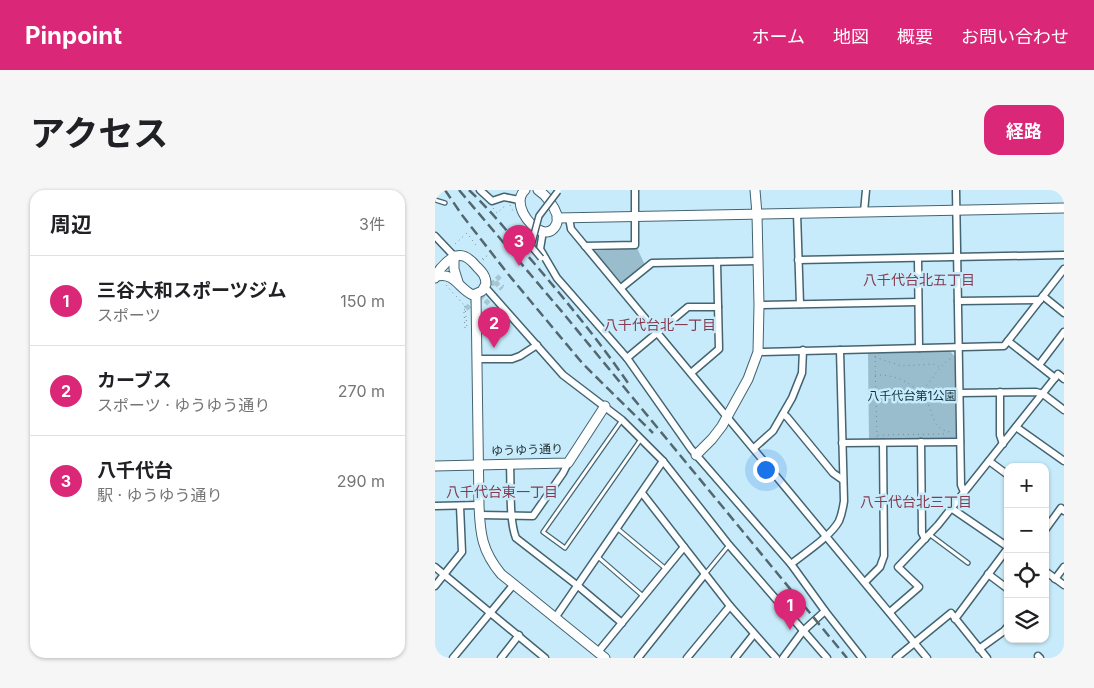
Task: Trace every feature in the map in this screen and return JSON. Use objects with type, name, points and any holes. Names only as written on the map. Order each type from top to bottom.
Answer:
[{"type":"street","points":[[480,190],[492,201],[504,198],[519,200]]},
{"type":"street","points":[[525,190],[519,200],[523,213],[535,226],[549,232],[555,228],[557,218],[544,191]]},
{"type":"street","points":[[585,246],[635,245],[635,190]]},
{"type":"street","points":[[696,454],[712,439],[727,416],[748,379],[758,352],[759,305],[755,190]]},
{"type":"street","points":[[864,212],[866,190]]},
{"type":"street","points":[[956,190],[961,485],[964,492]]},
{"type":"street","points":[[541,258],[531,246],[539,216],[558,191]]},
{"type":"street","points":[[557,218],[1064,208]]},
{"type":"street","points":[[797,213],[800,304]]},
{"type":"street","points":[[569,218],[571,229],[927,658]]},
{"type":"street","points":[[543,231],[540,249],[557,278],[627,358],[696,454],[791,564],[862,658]]},
{"type":"street","points":[[435,236],[454,256],[454,269],[458,282]]},
{"type":"street","points":[[439,279],[441,268],[454,256],[464,255],[471,259],[485,276],[485,287],[509,309],[563,375],[622,420],[663,461],[702,513],[827,658]]},
{"type":"street","points":[[798,260],[1064,255]]},
{"type":"street","points":[[918,258],[919,348]]},
{"type":"street","points":[[621,288],[651,263],[758,261]]},
{"type":"street","points":[[687,368],[719,349],[717,262]]},
{"type":"street","points":[[758,352],[1004,346],[1064,269]]},
{"type":"street","points":[[439,279],[445,275],[458,282],[470,294],[476,295],[485,287]]},
{"type":"street","name":"ゆうゆう通り","points":[[476,295],[479,505],[484,549],[491,562],[555,618],[602,655]]},
{"type":"street","points":[[958,301],[1041,298],[1064,313]]},
{"type":"street","points":[[759,305],[918,302]]},
{"type":"street","points":[[627,358],[688,307],[718,307]]},
{"type":"street","points":[[1039,365],[1064,332]]},
{"type":"street","points":[[1008,341],[1055,378]]},
{"type":"street","points":[[477,359],[512,359],[521,356],[537,345]]},
{"type":"street","points":[[754,448],[773,431],[799,385],[802,373],[803,350]]},
{"type":"street","points":[[791,564],[826,536],[838,523],[842,512],[843,443],[840,350]]},
{"type":"street","points":[[890,612],[919,587],[898,566],[927,537],[1058,374],[1064,379]]},
{"type":"street","points":[[1000,392],[1003,444]]},
{"type":"street","points":[[959,393],[1036,392],[1043,394],[1064,410]]},
{"type":"street","name":"ゆうゆう通り","points":[[479,465],[568,462],[605,406]]},
{"type":"street","points":[[783,414],[833,473],[843,480]]},
{"type":"street","points":[[1016,427],[1064,461]]},
{"type":"street","points":[[865,582],[880,567],[884,556],[880,442]]},
{"type":"street","points":[[921,442],[922,533],[927,537]]},
{"type":"street","points":[[843,443],[960,442]]},
{"type":"street","points":[[555,618],[663,461]]},
{"type":"street","points":[[989,461],[1004,472]]},
{"type":"street","points":[[480,515],[533,516],[568,462]]},
{"type":"street","points":[[510,464],[514,533],[516,538],[622,623]]},
{"type":"street","points":[[435,466],[479,465]]},
{"type":"street","points":[[642,493],[705,574],[776,658]]},
{"type":"street","points":[[435,506],[479,505]]},
{"type":"street","points":[[435,586],[462,552],[460,506]]},
{"type":"street","points":[[951,508],[1004,545]]},
{"type":"street","points":[[1049,524],[1061,508],[1064,511]]},
{"type":"street","points":[[602,655],[622,623],[684,547]]},
{"type":"street","points":[[955,619],[1004,553]]},
{"type":"street","points":[[435,567],[532,645],[545,658]]},
{"type":"street","points":[[1055,579],[1064,567]]},
{"type":"street","points":[[638,658],[705,574]]},
{"type":"street","points":[[988,574],[1004,586]]},
{"type":"street","points":[[1049,575],[1064,586]]},
{"type":"street","points":[[453,658],[491,612],[519,586]]},
{"type":"street","points":[[687,658],[730,604]]},
{"type":"street","points":[[783,658],[803,631],[825,611]]},
{"type":"street","points":[[896,658],[951,614],[987,658]]},
{"type":"street","points":[[979,650],[1004,631]]},
{"type":"street","points":[[735,658],[754,634]]},
{"type":"street","points":[[501,658],[519,635]]},
{"type":"lane","points":[[435,200],[445,203]]},
{"type":"lane","points":[[622,420],[543,532],[565,548],[641,438]]},
{"type":"lane","points":[[617,528],[666,569]]},
{"type":"lane","points":[[927,537],[968,563]]},
{"type":"lane","points":[[705,574],[713,567],[729,545]]},
{"type":"lane","points":[[598,557],[644,597]]},
{"type":"path","points":[[498,204],[492,207],[497,213],[508,204]]},
{"type":"path","points":[[526,228],[519,235],[528,242]]},
{"type":"path","points":[[455,244],[467,234],[478,248]]},
{"type":"path","points":[[482,260],[488,256]]},
{"type":"path","points":[[439,279],[460,302],[465,311],[467,328],[465,328],[465,311]]},
{"type":"path","points":[[503,286],[507,282]]},
{"type":"path","points":[[465,311],[469,312]]},
{"type":"path","points":[[874,353],[877,435],[880,442]]},
{"type":"path","points":[[875,357],[901,366],[934,364],[939,367]]},
{"type":"path","points":[[920,394],[939,367],[949,359],[955,359]]},
{"type":"path","points":[[875,375],[887,375],[904,380],[920,394],[929,406],[938,427],[947,432]]},
{"type":"path","points":[[877,435],[946,434],[947,432],[956,432]]},
{"type":"green space","points":[[637,248],[645,265],[622,283],[594,251]]},
{"type":"green space","name":"八千代台第1公園","points":[[950,351],[955,357],[956,438],[869,441],[868,353]]},
{"type":"tunnel","points":[[486,290],[500,276]]},
{"type":"tunnel","points":[[495,282],[502,289]]},
{"type":"tunnel","points":[[480,295],[489,304]]},
{"type":"tunnel","points":[[466,309],[476,299]]},
{"type":"railway","points":[[445,190],[508,274],[583,364],[653,433]]},
{"type":"railway","points":[[459,190],[563,313],[847,658]]},
{"type":"railway","points":[[469,190],[499,222],[567,302],[628,383]]},
{"type":"place","name":"八千代台","points":[[519,266]]},
{"type":"place","name":"カーブス","points":[[494,348]]},
{"type":"place","name":"三谷大和スポーツジム","points":[[790,630]]},
{"type":"district","name":"八千代台北五丁目","points":[[919,280]]},
{"type":"district","name":"八千代台北一丁目","points":[[660,325]]},
{"type":"district","name":"八千代台東一丁目","points":[[502,492]]},
{"type":"district","name":"八千代台北三丁目","points":[[916,502]]}]
